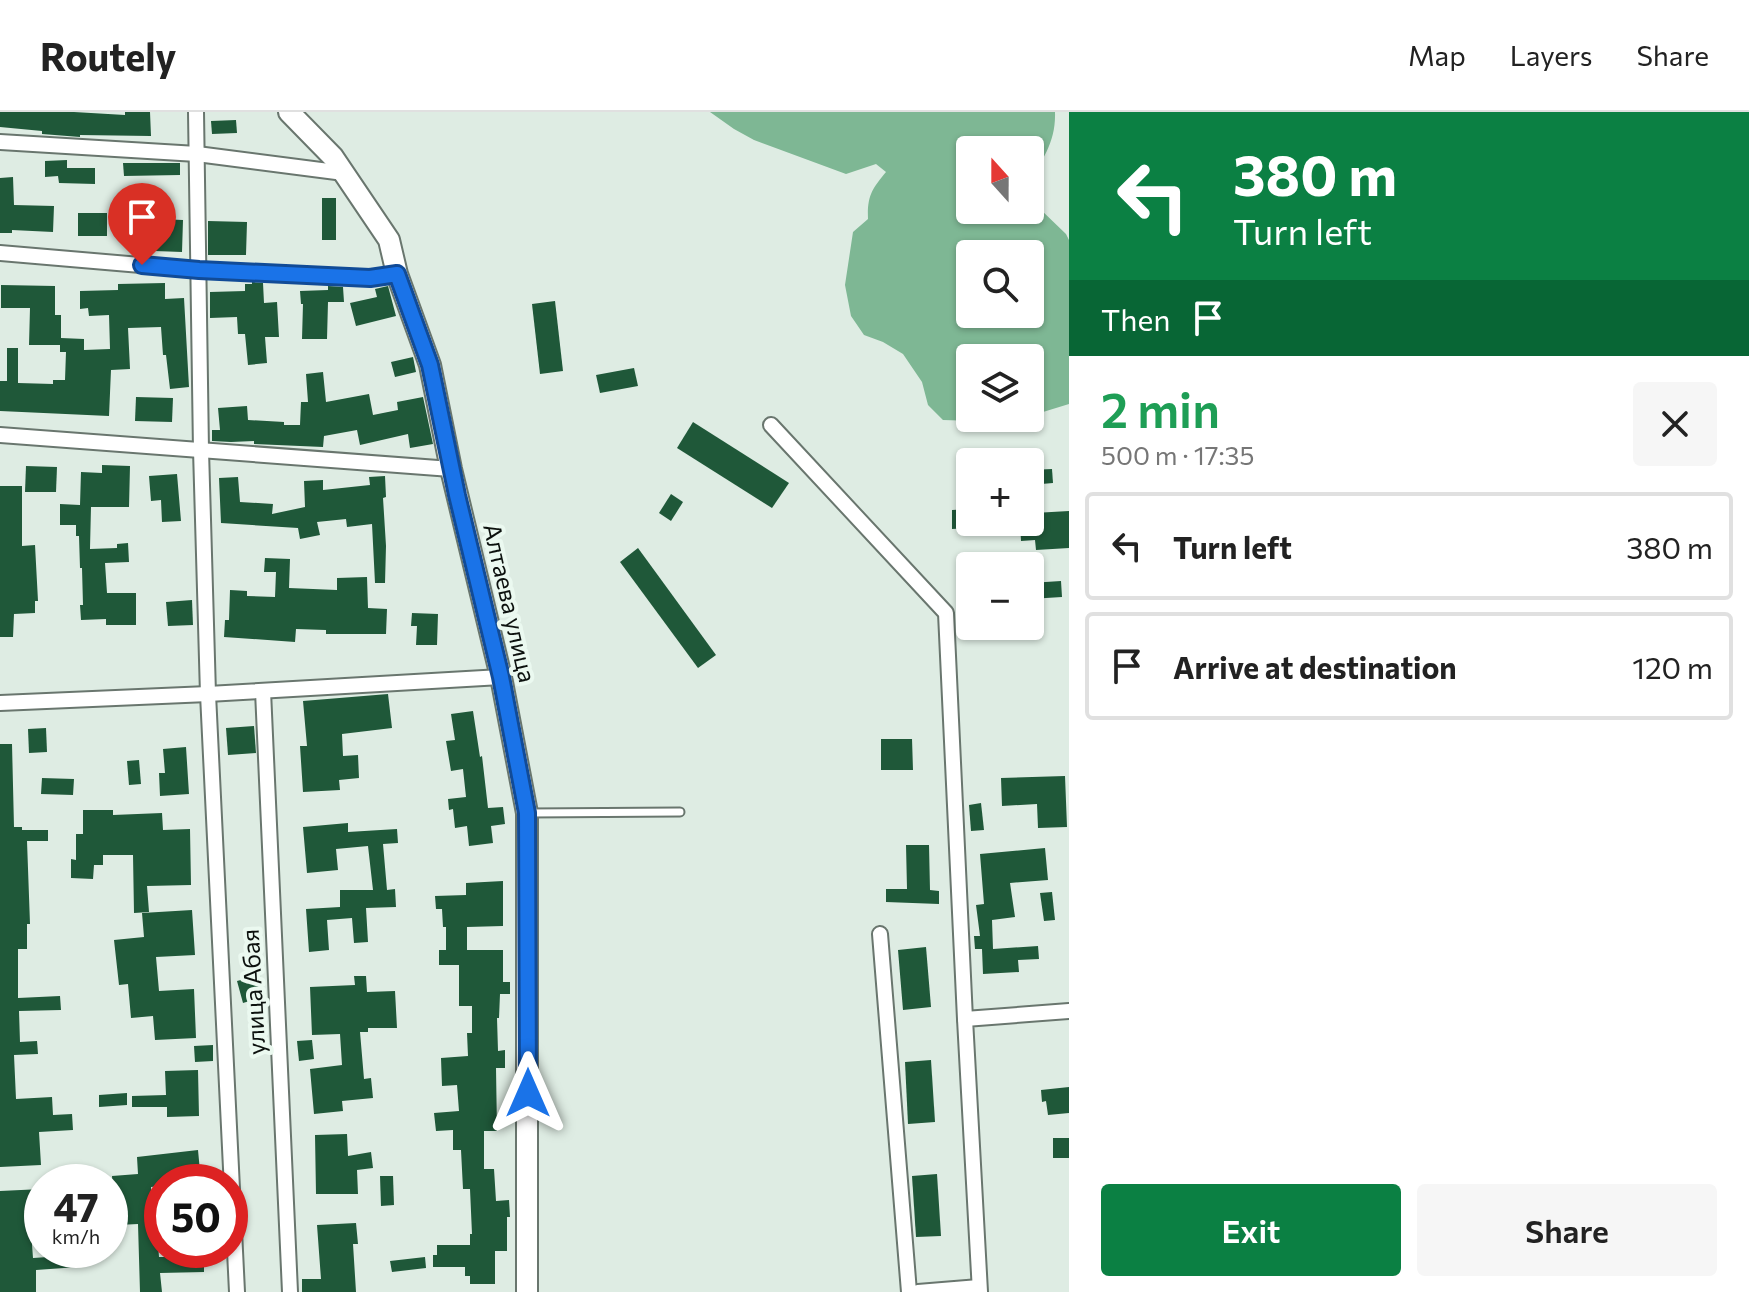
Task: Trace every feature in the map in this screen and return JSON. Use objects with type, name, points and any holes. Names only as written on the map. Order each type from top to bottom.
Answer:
[{"type":"main road","name":"Алтаева улица","points":[[289,112],[333,157],[389,240],[397,274],[430,365],[451,469],[501,677],[527,813],[527,1292]]},
{"type":"street","name":"улица Абая","points":[[196,112],[208,694],[237,1292]]},
{"type":"street","points":[[0,142],[197,154],[344,173]]},
{"type":"street","points":[[0,253],[199,270],[370,278],[397,274]]},
{"type":"street","points":[[771,425],[946,613],[979,1289],[918,1292]]},
{"type":"street","points":[[0,435],[451,469]]},
{"type":"street","points":[[0,703],[501,677]]},
{"type":"street","name":"улица Абая","points":[[263,691],[290,1292]]},
{"type":"street","points":[[880,934],[909,1292]]},
{"type":"street","points":[[965,1019],[1069,1011]]},
{"type":"lane","points":[[527,813],[680,812]]},
{"type":"shaded area","points":[[710,112],[1055,112],[1051,142],[1044,156],[1044,136],[956,136],[956,224],[1044,224],[1044,213],[1066,234],[1069,240],[1069,404],[1044,412],[1044,344],[956,344],[956,420],[943,420],[928,405],[922,382],[903,354],[864,335],[851,316],[845,285],[853,232],[868,219],[871,193],[886,172],[876,164],[846,174],[754,140]]},
{"type":"building","points":[[0,112],[125,115],[125,112],[150,112],[151,136],[42,134],[42,131],[0,127]]},
{"type":"building","points":[[236,120],[237,133],[212,134],[211,121]]},
{"type":"building","points":[[67,160],[67,168],[95,168],[95,184],[59,183],[58,176],[45,177],[45,161]]},
{"type":"building","points":[[123,163],[180,163],[180,175],[124,176]]},
{"type":"building","points":[[13,177],[14,205],[54,206],[53,232],[12,230],[12,233],[0,233],[0,178]]},
{"type":"building","points":[[322,198],[336,198],[336,240],[322,240]]},
{"type":"building","points":[[78,213],[107,213],[107,236],[78,236]]},
{"type":"building","points":[[135,218],[183,220],[182,252],[155,251],[155,241],[134,240]]},
{"type":"building","points":[[208,221],[247,222],[246,255],[208,255]]},
{"type":"building","points":[[165,283],[165,299],[184,298],[189,387],[170,389],[161,327],[128,328],[130,369],[111,370],[109,416],[0,411],[0,381],[7,381],[7,348],[18,348],[18,383],[53,384],[53,380],[65,380],[66,352],[60,352],[60,345],[29,345],[30,308],[1,308],[1,285],[55,286],[55,315],[61,315],[61,338],[84,339],[84,350],[110,349],[109,315],[89,316],[88,308],[80,309],[80,291],[118,290],[118,284]]},
{"type":"building","points":[[263,283],[264,303],[277,302],[279,337],[265,337],[267,363],[248,365],[245,334],[238,334],[237,317],[210,318],[210,292],[245,291],[245,284]]},
{"type":"building","points":[[328,286],[343,287],[344,302],[328,302],[327,339],[302,339],[303,304],[300,291],[328,290]]},
{"type":"building","points":[[388,286],[396,316],[356,326],[350,303],[377,297],[375,289]]},
{"type":"building","points":[[555,301],[563,371],[540,374],[532,304]]},
{"type":"building","points":[[413,357],[416,372],[395,377],[391,362]]},
{"type":"building","points":[[634,368],[638,386],[600,393],[596,375]]},
{"type":"building","points":[[323,372],[326,402],[369,394],[373,415],[398,410],[397,402],[423,397],[433,444],[410,448],[408,434],[360,445],[357,430],[324,436],[323,447],[212,441],[212,430],[220,430],[218,408],[247,406],[248,420],[300,425],[301,402],[308,402],[306,374]]},
{"type":"building","points":[[136,397],[173,398],[172,422],[135,421]]},
{"type":"building","points":[[693,422],[789,483],[772,508],[677,448]]},
{"type":"building","points":[[102,465],[130,466],[129,507],[91,507],[90,549],[117,548],[117,544],[128,543],[129,562],[105,563],[107,593],[136,593],[136,625],[106,625],[106,619],[81,620],[79,536],[76,536],[76,525],[60,525],[60,504],[80,505],[81,472],[102,473]]},
{"type":"building","points":[[26,466],[57,467],[56,492],[25,492]]},
{"type":"building","points":[[1044,469],[1052,469],[1053,483],[1044,484]]},
{"type":"building","points":[[177,474],[181,521],[162,522],[161,500],[151,501],[149,476]]},
{"type":"building","points":[[385,476],[385,583],[375,583],[372,524],[347,527],[346,519],[317,522],[320,535],[300,539],[298,528],[221,523],[219,478],[238,477],[240,502],[273,504],[272,514],[305,507],[304,481],[323,480],[323,490],[370,485],[369,477]]},
{"type":"building","points":[[0,486],[22,486],[22,546],[35,545],[38,601],[35,601],[35,613],[14,614],[13,637],[0,637]]},
{"type":"building","points":[[671,494],[683,502],[671,521],[659,513]]},
{"type":"building","points":[[952,510],[956,510],[956,529],[952,529]]},
{"type":"building","points":[[1069,511],[1069,548],[1036,550],[1035,540],[1021,541],[1021,536],[1044,536],[1044,512]]},
{"type":"building","points":[[638,548],[716,655],[698,668],[620,562]]},
{"type":"building","points":[[265,558],[290,559],[289,588],[337,590],[337,578],[367,577],[368,608],[387,609],[386,634],[326,634],[326,630],[296,629],[295,642],[224,637],[225,620],[229,620],[230,590],[247,591],[247,596],[275,597],[276,572],[264,572]]},
{"type":"building","points":[[1061,581],[1062,597],[1044,598],[1044,582]]},
{"type":"building","points":[[192,600],[193,625],[168,626],[166,602]]},
{"type":"building","points":[[412,613],[438,614],[437,645],[416,645],[417,626],[411,626]]},
{"type":"building","points":[[388,694],[392,728],[342,734],[343,756],[358,755],[359,778],[339,780],[340,790],[303,792],[300,746],[307,746],[303,701]]},
{"type":"building","points":[[473,711],[488,808],[503,807],[505,824],[491,826],[493,843],[469,846],[467,826],[455,828],[453,809],[449,810],[448,799],[466,797],[463,769],[451,771],[446,741],[455,740],[451,714]]},
{"type":"building","points":[[254,726],[256,753],[228,755],[226,728]]},
{"type":"building","points":[[46,728],[47,752],[29,753],[28,729]]},
{"type":"building","points":[[881,739],[912,739],[913,770],[881,770]]},
{"type":"building","points":[[0,744],[12,744],[14,827],[48,830],[48,841],[27,841],[30,924],[27,924],[27,949],[18,949],[18,998],[60,996],[61,1010],[19,1011],[20,1042],[37,1041],[38,1054],[14,1055],[16,1099],[52,1097],[53,1115],[72,1114],[73,1130],[39,1132],[41,1164],[0,1167]]},
{"type":"building","points":[[186,747],[189,794],[160,796],[159,773],[165,773],[163,749]]},
{"type":"building","points":[[139,760],[141,784],[129,785],[127,761]]},
{"type":"building","points":[[1065,776],[1067,827],[1038,828],[1037,804],[1002,806],[1001,778]]},
{"type":"building","points":[[42,778],[74,779],[73,795],[41,794]]},
{"type":"building","points":[[981,803],[984,830],[971,831],[969,805]]},
{"type":"building","points":[[83,810],[113,810],[113,815],[162,813],[163,830],[190,829],[191,885],[147,886],[149,912],[134,913],[133,855],[103,855],[103,865],[94,865],[93,879],[71,878],[71,859],[76,860],[76,834],[83,834]]},
{"type":"building","points":[[348,823],[348,832],[397,829],[398,843],[383,844],[387,890],[395,889],[396,907],[366,908],[368,942],[354,943],[352,918],[327,920],[329,950],[309,952],[306,909],[340,907],[340,890],[373,890],[368,846],[336,849],[338,870],[307,873],[303,827]]},
{"type":"building","points":[[906,845],[929,845],[930,890],[939,891],[939,904],[886,902],[886,889],[907,889]]},
{"type":"building","points":[[1045,848],[1048,880],[1010,883],[1015,917],[992,920],[993,949],[1038,946],[1039,959],[1018,960],[1019,972],[983,974],[982,949],[975,949],[974,936],[980,936],[976,905],[984,904],[980,854]]},
{"type":"building","points":[[503,881],[503,926],[467,927],[467,950],[503,950],[503,982],[510,982],[510,994],[500,994],[498,1051],[505,1050],[505,1068],[496,1068],[497,1131],[484,1131],[484,1169],[494,1169],[496,1201],[509,1200],[510,1217],[507,1217],[507,1251],[495,1251],[495,1284],[470,1284],[470,1276],[465,1276],[465,1267],[433,1267],[437,1245],[470,1245],[472,1234],[470,1189],[463,1189],[461,1150],[453,1150],[453,1130],[436,1131],[434,1113],[459,1111],[457,1085],[442,1086],[441,1058],[468,1056],[467,1033],[472,1033],[472,1006],[459,1006],[459,965],[439,965],[439,950],[446,950],[446,927],[443,927],[442,909],[436,909],[435,896],[466,895],[466,883]]},
{"type":"building","points":[[1052,892],[1055,920],[1044,921],[1040,893]]},
{"type":"building","points":[[192,910],[195,955],[156,957],[159,991],[194,989],[196,1038],[155,1040],[153,1016],[131,1018],[128,984],[119,985],[114,940],[144,937],[142,913]]},
{"type":"building","points":[[926,947],[931,1007],[903,1010],[898,950]]},
{"type":"building","points":[[260,975],[266,996],[243,1003],[237,981]]},
{"type":"building","points":[[354,976],[366,976],[367,992],[395,991],[397,1028],[368,1028],[368,1032],[360,1032],[364,1079],[371,1078],[373,1098],[342,1101],[343,1111],[314,1114],[310,1069],[342,1065],[340,1034],[312,1035],[310,987],[355,985]]},
{"type":"building","points":[[312,1040],[314,1059],[299,1061],[297,1041]]},
{"type":"building","points":[[213,1045],[213,1061],[195,1062],[194,1046]]},
{"type":"building","points":[[931,1060],[935,1122],[908,1124],[905,1062]]},
{"type":"building","points":[[198,1070],[199,1116],[167,1117],[167,1107],[132,1107],[132,1096],[166,1095],[165,1071]]},
{"type":"building","points":[[1069,1087],[1069,1113],[1048,1115],[1041,1090]]},
{"type":"building","points":[[127,1093],[127,1105],[99,1107],[99,1095]]},
{"type":"building","points":[[347,1134],[348,1156],[371,1152],[373,1168],[357,1170],[358,1194],[316,1194],[315,1135]]},
{"type":"building","points":[[1053,1138],[1069,1138],[1069,1158],[1053,1158]]},
{"type":"building","points":[[198,1150],[199,1164],[144,1164],[144,1268],[204,1268],[204,1272],[160,1273],[162,1292],[140,1292],[138,1224],[128,1224],[128,1175],[138,1174],[137,1157]]},
{"type":"building","points":[[937,1174],[941,1236],[916,1237],[912,1176]]},
{"type":"building","points":[[380,1176],[393,1176],[394,1205],[381,1206]]},
{"type":"building","points":[[24,1190],[24,1268],[64,1268],[36,1270],[36,1292],[0,1292],[0,1191]]},
{"type":"building","points":[[356,1223],[358,1244],[353,1244],[356,1292],[302,1292],[302,1279],[321,1279],[317,1225]]},
{"type":"building","points":[[425,1257],[426,1268],[392,1272],[390,1261]]},
{"type":"route","points":[[142,265],[370,278],[397,274],[430,365],[457,495],[501,677],[527,813],[528,1093]]}]
